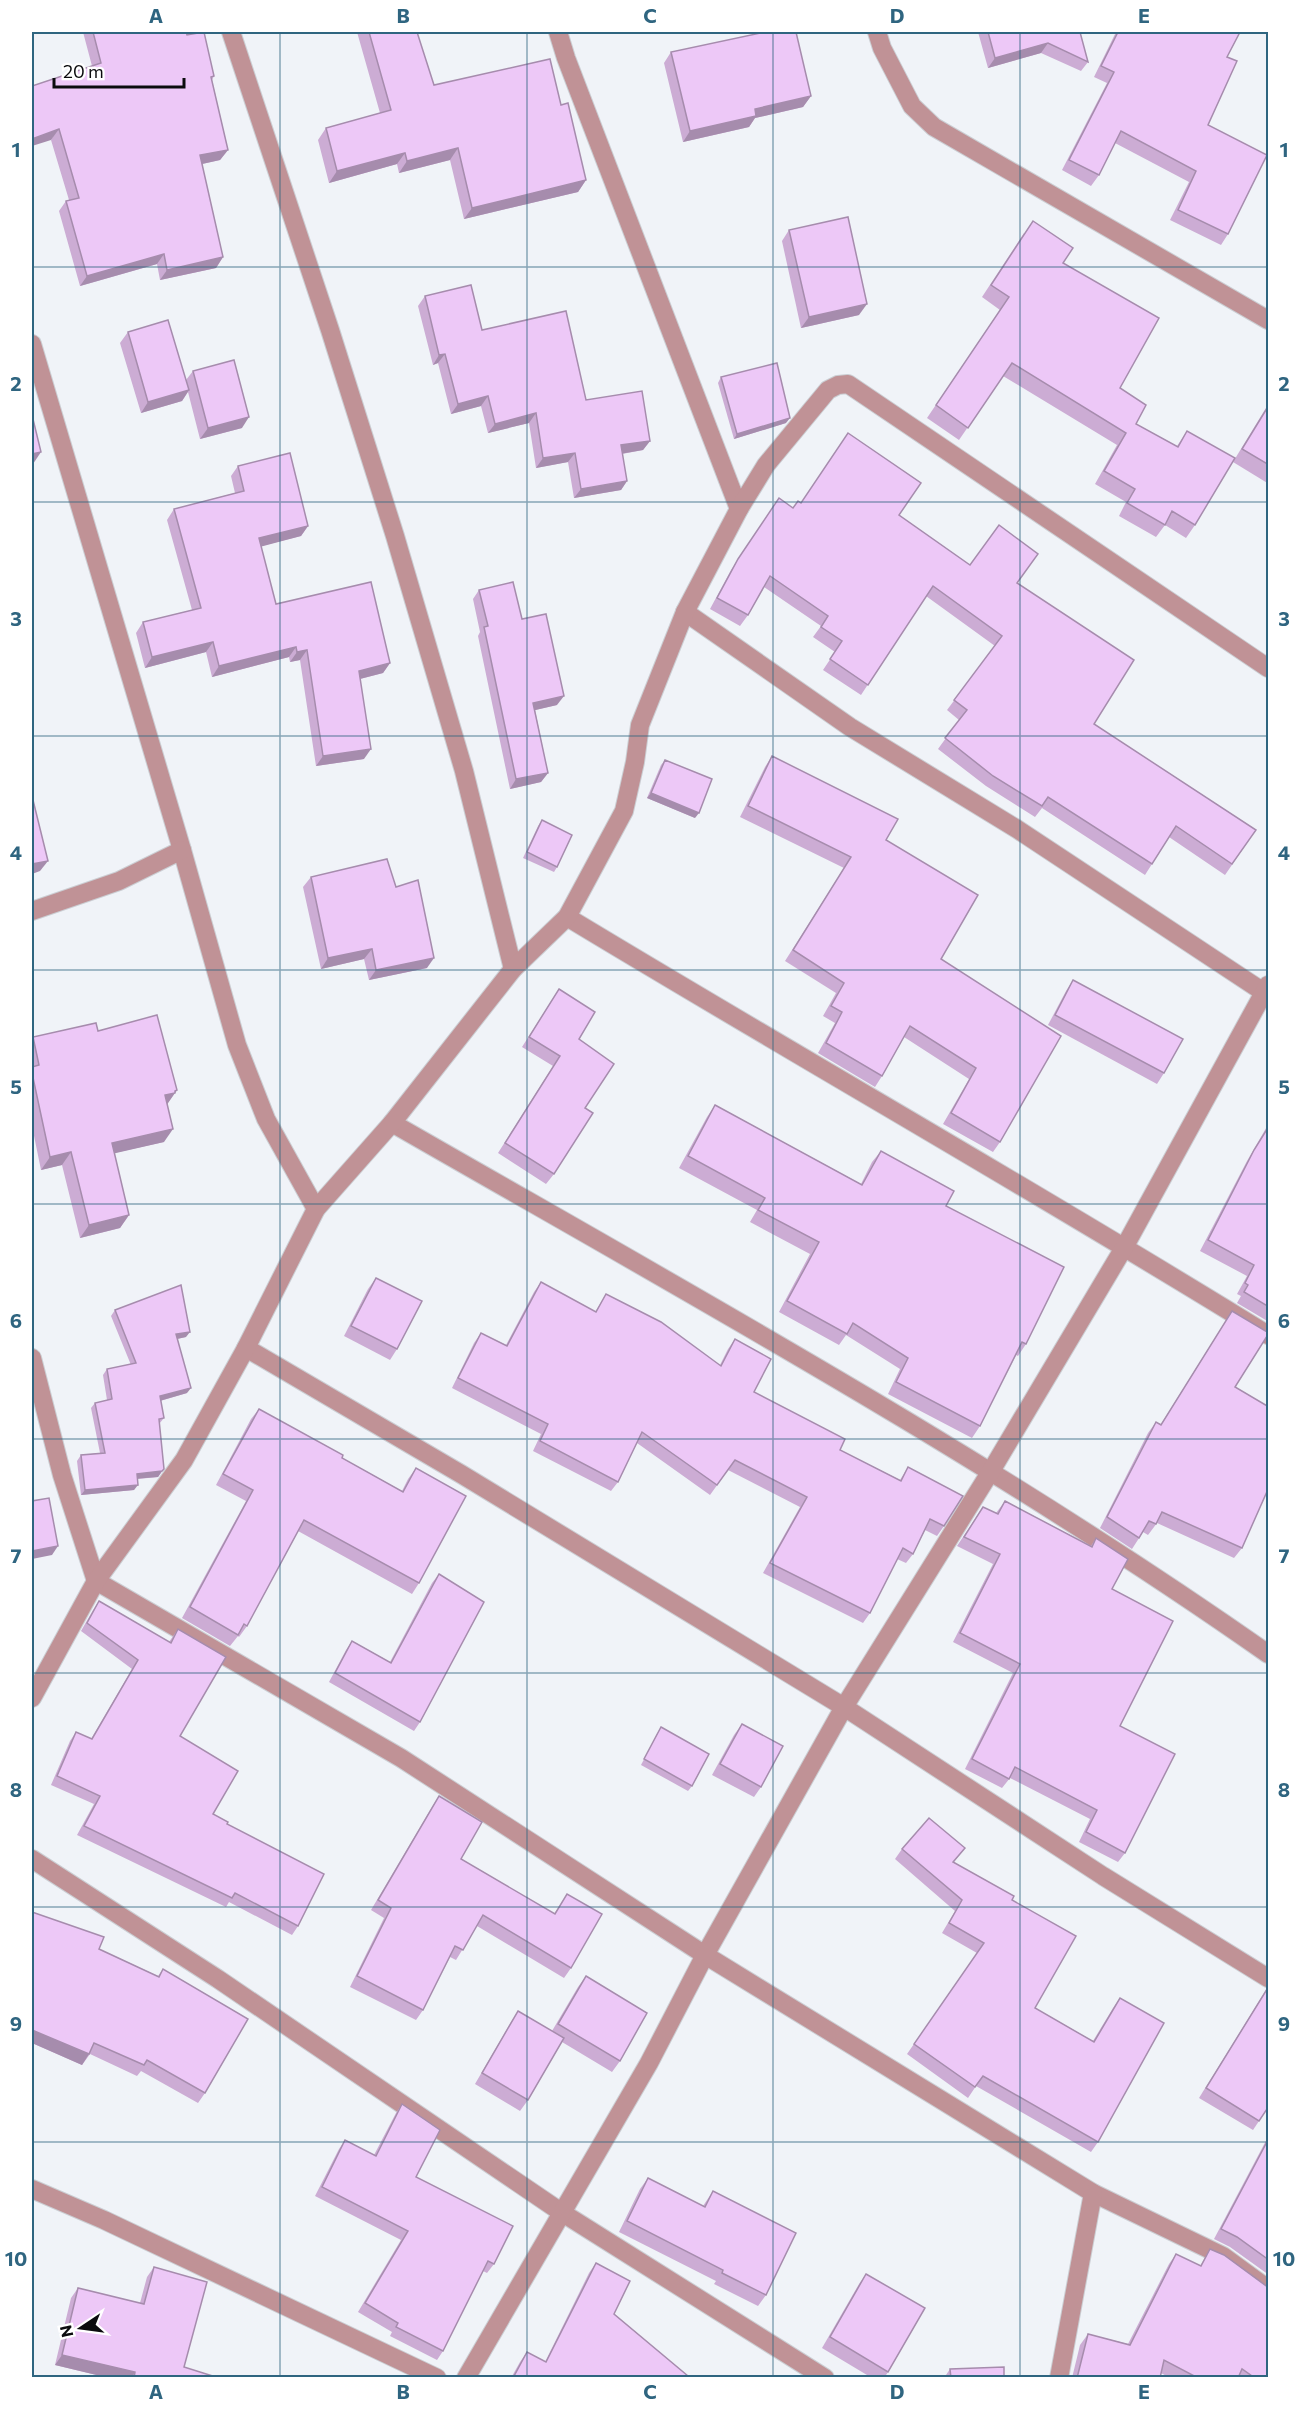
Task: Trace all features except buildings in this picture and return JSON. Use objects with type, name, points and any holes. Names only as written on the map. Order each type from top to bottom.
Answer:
[{"type":"street","points":[[231,32],[330,330],[395,537],[464,771],[513,969]]},
{"type":"street","points":[[558,32],[739,509]]},
{"type":"street","points":[[877,32],[882,48],[912,106],[934,127],[1269,320]]},
{"type":"street","points":[[32,344],[182,850],[237,1045],[266,1119],[316,1209]]},
{"type":"street","points":[[32,1698],[96,1581],[184,1460],[246,1348],[316,1209],[392,1123],[513,969],[567,917],[624,811],[635,762],[640,725],[685,612],[739,509],[766,465],[828,390],[838,385],[848,384],[1269,668]]},
{"type":"street","points":[[466,2378],[649,2063],[705,1955],[844,1707],[991,1471],[1125,1246],[1267,991],[1017,829],[850,727],[685,612]]},
{"type":"street","points":[[32,911],[119,881],[182,850]]},
{"type":"street","points":[[567,917],[734,1018],[1125,1246],[1269,1335]]},
{"type":"street","points":[[392,1123],[991,1471],[1269,1654]]},
{"type":"street","points":[[246,1348],[461,1474],[844,1707],[1103,1876],[1269,1978]]},
{"type":"street","points":[[32,1358],[62,1475],[96,1581],[401,1758],[705,1955],[1093,2193],[1222,2256],[1269,2289]]},
{"type":"street","points":[[32,1859],[228,1986],[561,2212],[825,2378]]},
{"type":"street","points":[[32,2189],[104,2220],[437,2378]]},
{"type":"street","points":[[1059,2378],[1093,2193]]}]
